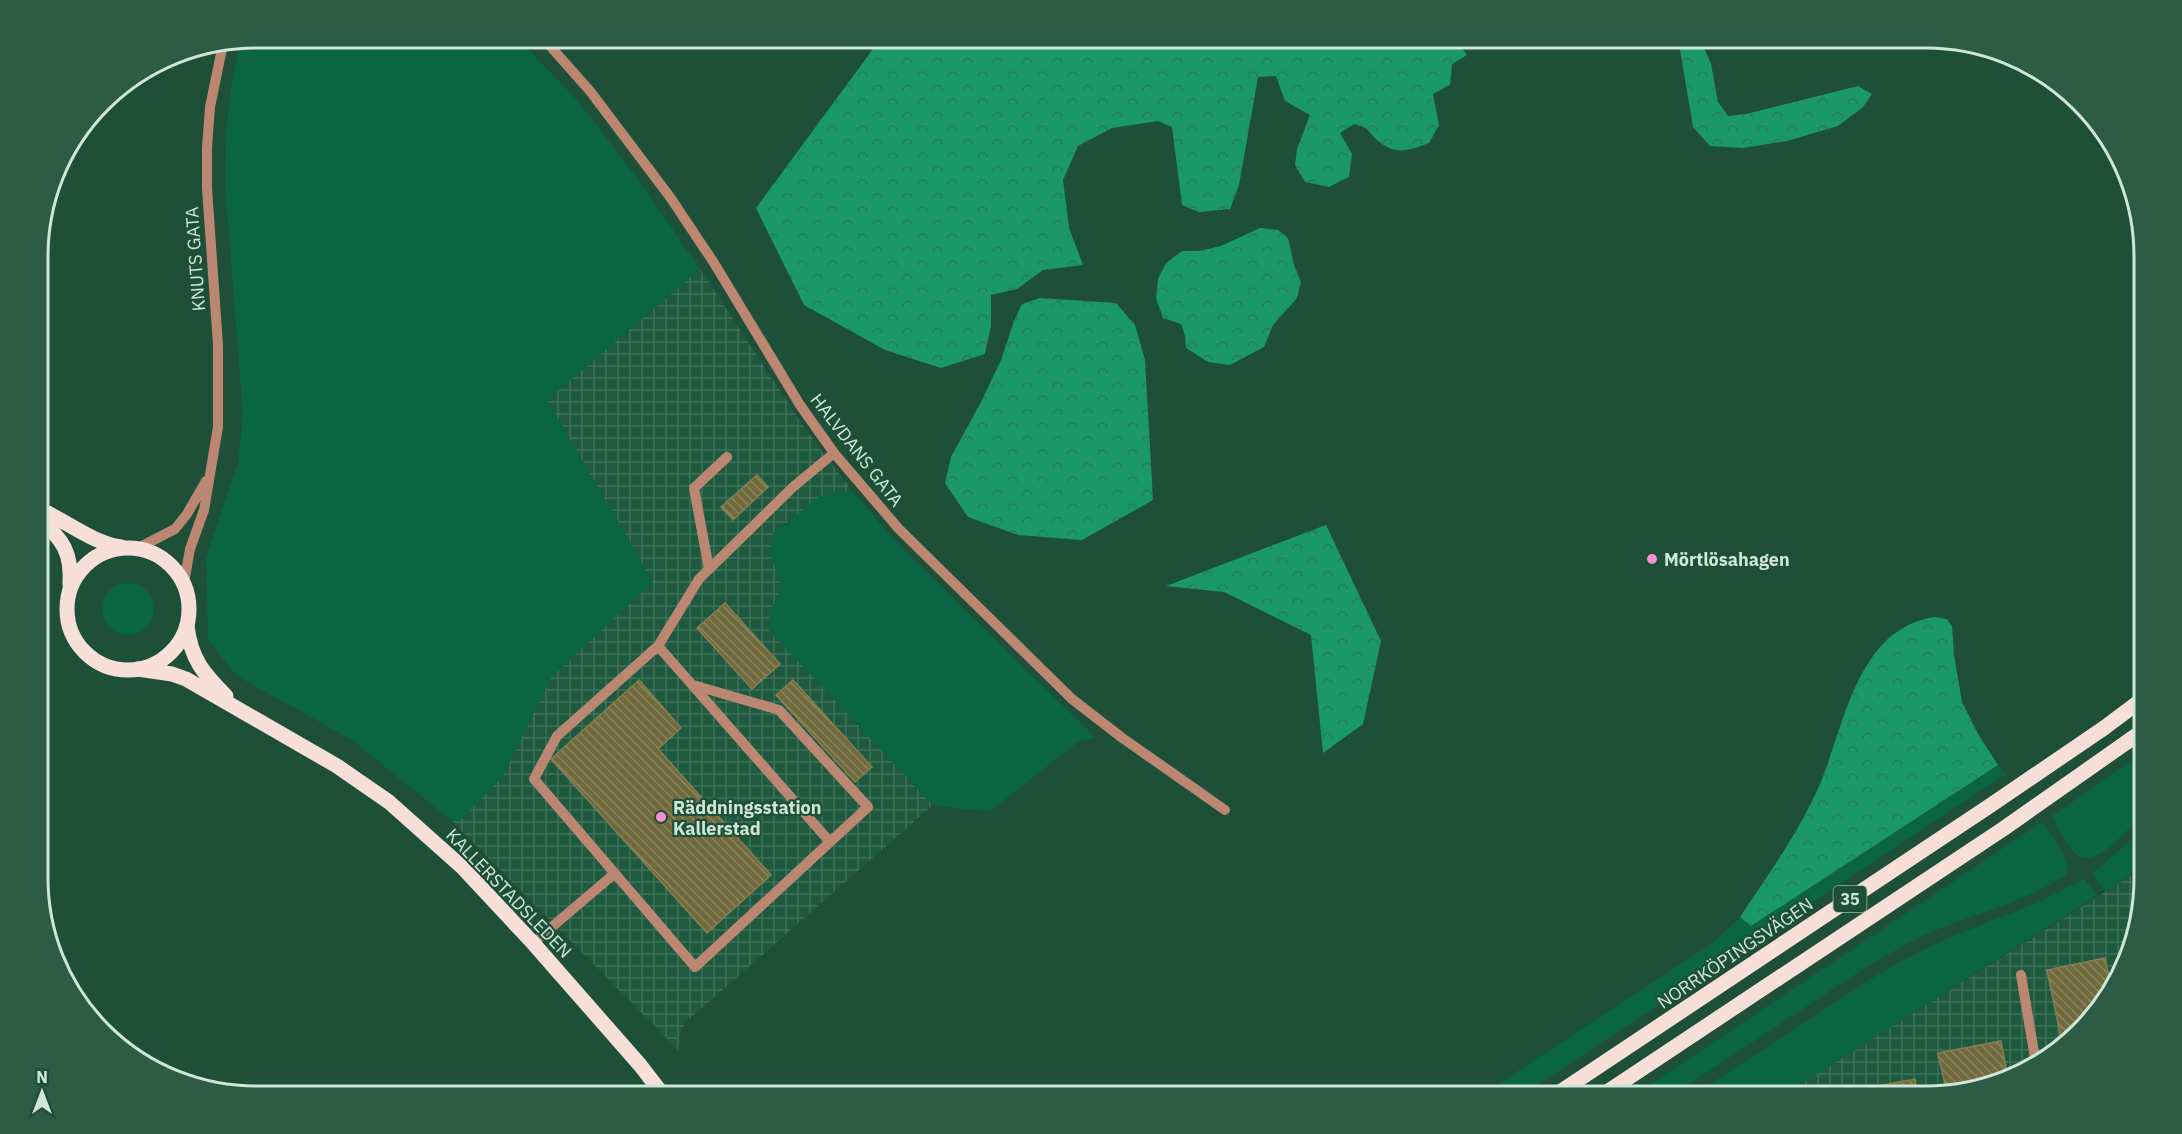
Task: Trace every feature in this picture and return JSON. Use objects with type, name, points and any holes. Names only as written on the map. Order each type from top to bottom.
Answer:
[{"type":"main road","points":[[48,513],[99,542],[132,548],[160,556],[170,563],[184,583],[190,604],[187,626],[182,639],[163,659],[151,666],[124,670],[98,662],[82,649],[71,631],[67,604],[76,577],[86,565],[98,555],[112,550],[132,548]]},
{"type":"main road","points":[[48,526],[54,531],[70,560],[70,591]]},
{"type":"main road","name":"KALLERSTADSLEDEN","points":[[187,626],[191,651],[197,663],[238,709]]},
{"type":"main road","name":"KALLERSTADSLEDEN","points":[[138,669],[172,674],[186,679],[337,766],[389,802],[462,867],[533,943],[656,1086]]},
{"type":"main road","name":"NORRKÖPINGSVÄGEN","points":[[1569,1086],[2000,799],[2134,706]]},
{"type":"main road","name":"35","points":[[1616,1086],[2003,829],[2134,737]]},
{"type":"street","name":"HALVDANS GATA","points":[[552,48],[590,91],[670,197],[714,263],[800,405],[834,453],[898,529],[1072,699],[1121,737],[1225,810]]},
{"type":"street","name":"KNUTS GATA","points":[[184,583],[190,549],[204,510],[218,427],[220,388],[207,188],[207,148],[210,107],[222,51]]},
{"type":"street","points":[[693,685],[779,710],[868,807],[695,967],[534,779],[557,736],[658,646],[699,579],[793,487],[834,453]]},
{"type":"street","points":[[709,569],[694,488],[727,457]]},
{"type":"street","name":"KNUTS GATA","points":[[132,548],[175,529],[188,514],[210,472]]},
{"type":"street","points":[[658,646],[830,842]]},
{"type":"street","points":[[533,943],[614,874]]},
{"type":"street","points":[[2021,975],[2035,1055]]},
{"type":"shaded area","points":[[239,48],[242,48],[528,48],[577,100],[641,183],[700,269],[547,400],[653,582],[551,677],[503,776],[462,819],[452,821],[352,740],[237,676],[208,640],[206,558],[238,463],[243,415],[225,185],[226,132],[231,88]]},
{"type":"shaded area","points":[[700,269],[806,430],[853,492],[836,492],[779,576],[782,587],[770,611],[769,630],[933,805],[686,1022],[680,1032],[678,1050],[452,821],[462,819],[503,776],[551,677],[653,582],[547,400]]},
{"type":"shaded area","points":[[836,492],[853,492],[894,540],[1096,738],[1078,742],[989,812],[933,805],[769,630],[770,611],[782,587],[770,554],[773,533],[819,497]]},
{"type":"shaded area","points":[[123,583],[133,583],[142,587],[150,595],[154,609],[150,623],[142,631],[133,635],[123,635],[114,631],[106,623],[102,614],[102,604],[106,595],[114,587]]},
{"type":"shaded area","points":[[2134,758],[2134,823],[2112,845],[2092,857],[2083,858],[2068,845],[2051,817]]},
{"type":"shaded area","points":[[1998,765],[2006,774],[1536,1086],[1495,1086],[1714,942],[1740,917],[1751,926]]},
{"type":"shaded area","points":[[2042,822],[2063,853],[2067,874],[2053,883],[2021,899],[1938,929],[1894,951],[1686,1086],[1648,1086]]},
{"type":"shaded area","points":[[2134,837],[2134,872],[2105,892],[2092,874]]},
{"type":"shaded area","points":[[2134,874],[2127,932],[2113,970],[2099,994],[2082,1015],[2042,1051],[2018,1065],[1993,1075],[1940,1086],[1798,1086]]},
{"type":"shaded area","points":[[2084,879],[2098,895],[1798,1086],[1707,1086],[1872,978],[1915,954],[1958,934],[2037,903]]},
{"type":"green space","points":[[1460,48],[1467,55],[1452,64],[1450,85],[1433,94],[1439,125],[1429,143],[1408,150],[1395,150],[1376,139],[1365,128],[1354,124],[1340,133],[1352,154],[1349,177],[1329,187],[1305,182],[1295,165],[1297,149],[1310,115],[1285,101],[1276,76],[1258,77],[1239,185],[1230,209],[1199,212],[1182,205],[1172,127],[1158,121],[1112,128],[1078,146],[1063,180],[1069,228],[1083,265],[1043,270],[1017,289],[991,295],[991,326],[985,354],[941,368],[885,350],[804,305],[756,208],[873,49]]},
{"type":"green space","points":[[1680,48],[1704,48],[1711,64],[1718,102],[1728,116],[1746,114],[1858,86],[1872,94],[1863,107],[1838,126],[1787,141],[1743,148],[1710,146],[1693,127]]},
{"type":"green space","points":[[1260,228],[1278,230],[1288,238],[1294,265],[1301,282],[1297,298],[1273,325],[1264,347],[1230,365],[1208,362],[1186,348],[1181,324],[1163,318],[1156,298],[1158,279],[1166,263],[1182,251],[1199,251],[1221,246]]},
{"type":"green space","points":[[1040,298],[1116,303],[1135,325],[1145,360],[1153,500],[1082,540],[1018,535],[968,517],[945,483],[951,457],[1001,360],[1022,304]]},
{"type":"green space","points":[[1326,525],[1381,641],[1363,724],[1323,753],[1311,635],[1224,592],[1166,586]]},
{"type":"green space","points":[[1935,617],[1947,619],[1952,626],[1954,655],[1962,702],[1978,734],[1998,765],[1751,926],[1740,917],[1783,852],[1812,802],[1847,708],[1871,659],[1888,639],[1909,625]]},
{"type":"building","points":[[757,475],[768,487],[733,520],[721,507]]},
{"type":"building","points":[[725,603],[780,664],[752,689],[697,628]]},
{"type":"building","name":"Räddningsstation Kallerstad","points":[[639,680],[681,728],[658,749],[771,875],[707,933],[551,759]]},
{"type":"building","points":[[793,680],[872,767],[855,782],[776,695]]},
{"type":"building","points":[[2105,958],[2109,977],[2082,1015],[2061,1036],[2047,970]]},
{"type":"building","points":[[2001,1041],[2006,1070],[1967,1082],[1945,1085],[1938,1053]]},
{"type":"building","points":[[1915,1079],[1916,1086],[1876,1086]]},
{"type":"place","name":"Mörtlösahagen","points":[[1652,559]]},
{"type":"place","name":"Räddningsstation Kallerstad","points":[[661,817]]}]
